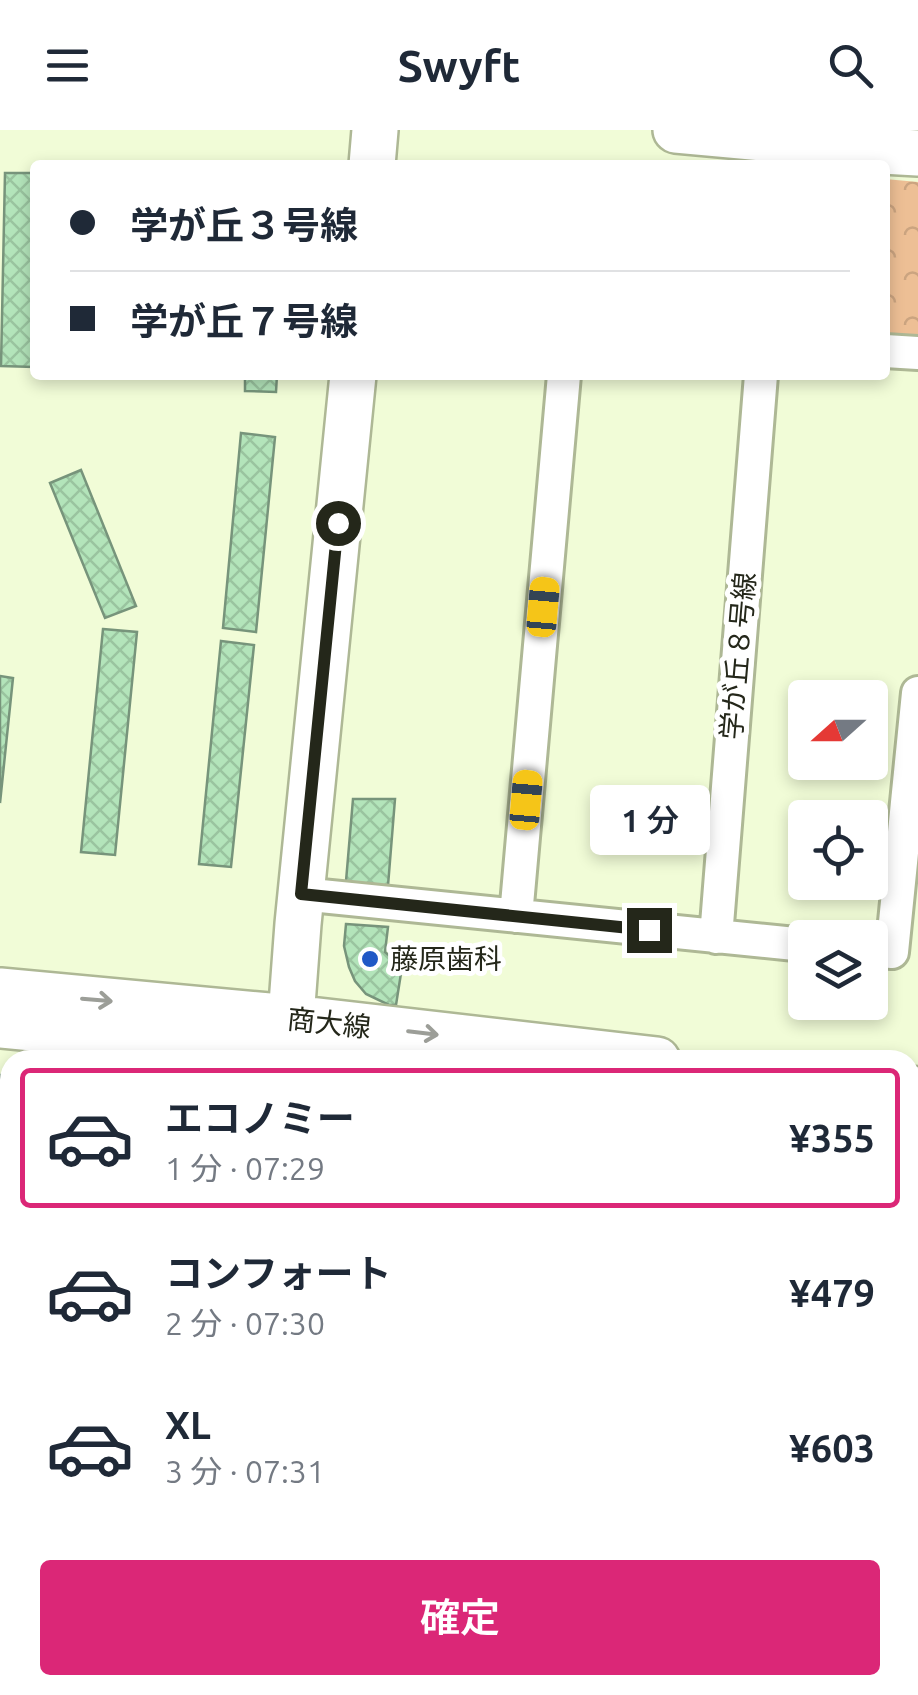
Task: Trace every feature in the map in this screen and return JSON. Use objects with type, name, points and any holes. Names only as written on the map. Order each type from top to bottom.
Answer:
[{"type":"street","points":[[372,160],[375,130]]},
{"type":"street","points":[[676,130],[782,152],[829,148],[918,153]]},
{"type":"street","points":[[890,351],[918,353]]},
{"type":"street","points":[[287,1043],[352,380]]},
{"type":"street","points":[[516,916],[564,380]]},
{"type":"street","name":"学が丘８号線","points":[[716,937],[761,380]]},
{"type":"street","points":[[893,952],[918,692]]},
{"type":"street","points":[[301,894],[788,943]]},
{"type":"street","name":"商大線","points":[[0,992],[319,1050]]},
{"type":"street","name":"商大線","points":[[0,1025],[440,1050]]},
{"type":"green space","points":[[890,179],[918,182],[918,339],[890,336]]},
{"type":"building","points":[[5,173],[30,173],[30,367],[1,366]]},
{"type":"building","points":[[245,380],[277,380],[276,392],[245,391]]},
{"type":"building","points":[[241,433],[275,437],[256,632],[223,628]]},
{"type":"building","points":[[81,470],[136,606],[105,618],[50,483]]},
{"type":"building","points":[[103,629],[137,632],[115,855],[81,852]]},
{"type":"building","points":[[221,641],[254,645],[231,867],[199,864]]},
{"type":"building","points":[[0,676],[13,678],[0,803]]},
{"type":"building","points":[[353,799],[395,799],[387,898],[345,893]]},
{"type":"building","name":"藤原歯科","points":[[346,924],[388,927],[385,952],[402,967],[396,1005],[366,994],[355,981],[344,946]]},
{"type":"place","name":"藤原歯科","points":[[370,959]]},
{"type":"route","points":[[338,523],[301,894],[649,930]]}]
